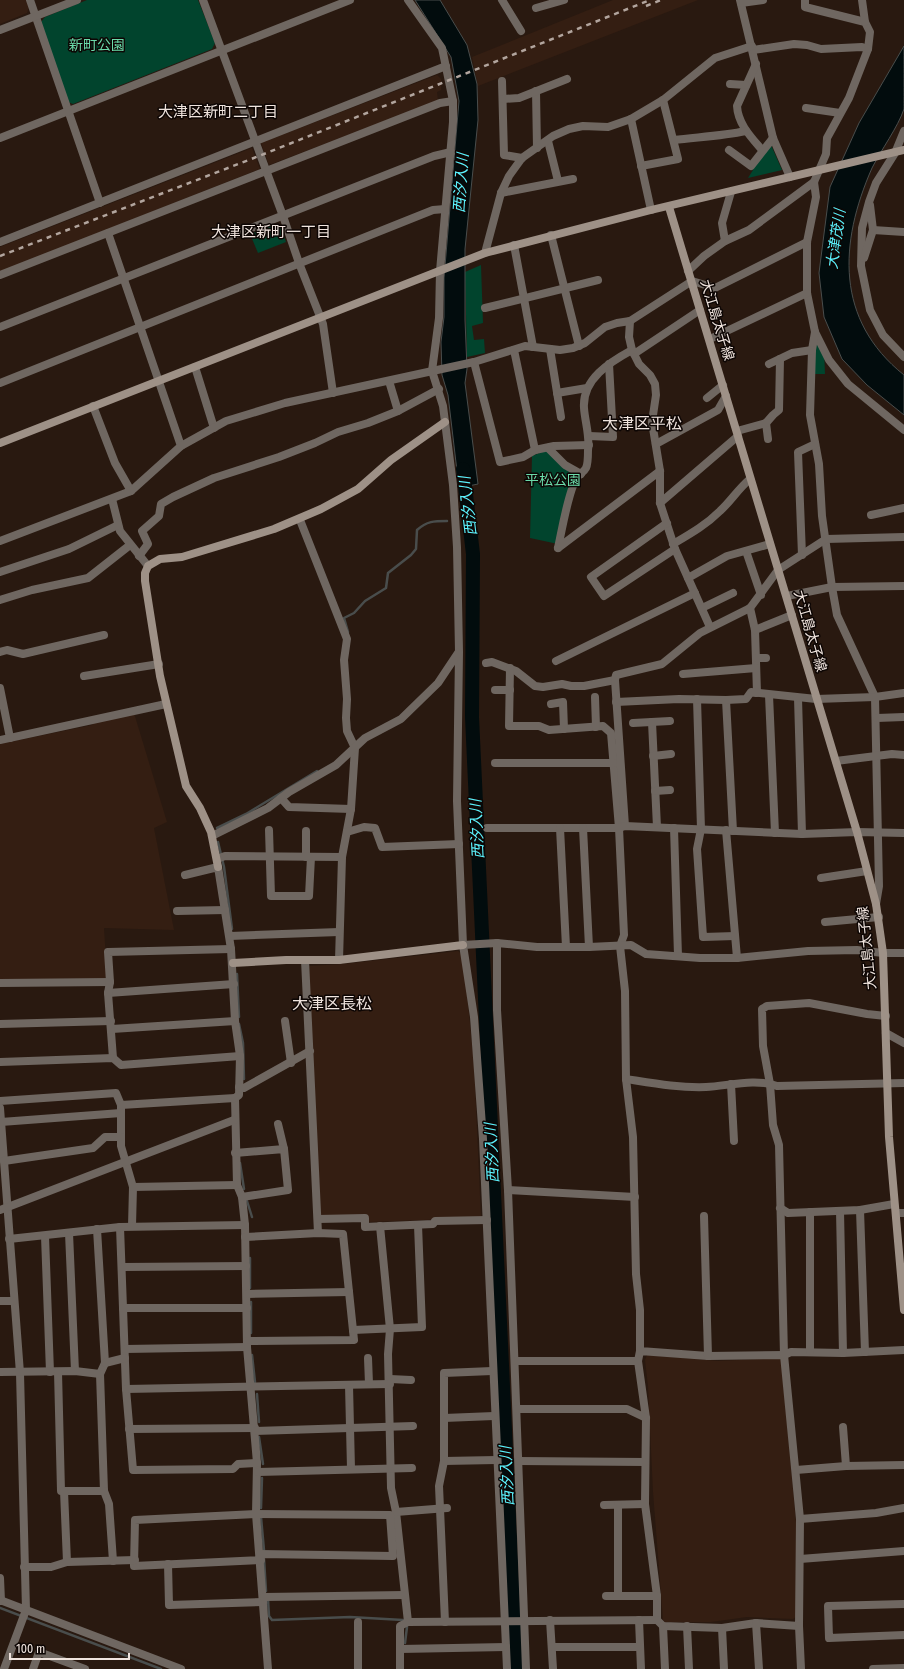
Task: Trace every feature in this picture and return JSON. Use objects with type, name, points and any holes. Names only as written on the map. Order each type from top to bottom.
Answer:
[{"type":"street","points":[[30,0],[67,112],[100,203]]},
{"type":"street","points":[[0,30],[77,0]]},
{"type":"street","points":[[203,0],[265,172],[323,324],[333,393]]},
{"type":"street","points":[[0,138],[350,0]]},
{"type":"street","points":[[408,0],[442,48],[453,101],[451,152],[440,271],[439,318],[432,371],[439,389],[445,422],[453,485],[456,532],[459,652],[457,801],[463,945],[474,1017],[483,1139],[506,1669]]},
{"type":"street","points":[[502,0],[521,31]]},
{"type":"street","points":[[536,8],[551,1],[564,0]]},
{"type":"street","points":[[763,0],[740,1],[773,138],[790,177]]},
{"type":"street","points":[[804,0],[805,6],[865,22]]},
{"type":"street","points":[[688,271],[704,256],[725,242],[749,230],[814,182],[823,170],[827,138],[849,98],[868,49],[870,32],[865,22],[862,0]]},
{"type":"street","points":[[485,253],[501,192],[509,176],[522,158],[569,129],[583,126],[608,127],[630,119],[663,100],[715,58],[752,48],[794,44],[807,45],[821,49],[862,47],[868,49]]},
{"type":"street","points":[[756,64],[737,106],[737,112],[746,131],[762,150]]},
{"type":"street","points":[[0,242],[446,66]]},
{"type":"street","points":[[503,99],[519,98],[567,79]]},
{"type":"street","points":[[502,81],[504,155],[522,158]]},
{"type":"street","points":[[730,84],[746,85]]},
{"type":"street","points":[[536,91],[537,148]]},
{"type":"street","points":[[641,166],[678,159],[663,100]]},
{"type":"street","points":[[0,275],[440,103],[453,101]]},
{"type":"street","points":[[806,108],[840,113]]},
{"type":"street","points":[[630,119],[651,210]]},
{"type":"street","points":[[674,140],[693,137],[722,136],[746,131]]},
{"type":"street","points":[[904,131],[876,183],[862,228],[862,266],[870,310],[883,335],[904,357]]},
{"type":"street","points":[[729,150],[751,166],[762,150],[773,138]]},
{"type":"street","points":[[548,141],[558,181]]},
{"type":"street","points":[[0,443],[485,253],[651,210],[669,207],[904,150]]},
{"type":"street","points":[[0,327],[434,156],[451,152]]},
{"type":"street","points":[[501,192],[573,179]]},
{"type":"street","points":[[814,182],[816,197],[807,242],[807,293],[815,332],[829,360],[848,384],[904,430]]},
{"type":"street","points":[[725,242],[722,223],[731,192]]},
{"type":"street","points":[[862,266],[873,230],[870,202]]},
{"type":"street","name":"大江島太子線","points":[[669,207],[857,832],[879,917],[883,953],[886,1016],[888,1137],[894,1204],[900,1213],[904,1310]]},
{"type":"street","points":[[0,383],[433,210],[446,209]]},
{"type":"street","points":[[873,230],[904,232]]},
{"type":"street","points":[[108,233],[181,446]]},
{"type":"street","points":[[551,235],[580,346]]},
{"type":"street","points":[[0,541],[56,518],[112,499],[131,490],[181,446],[226,421],[259,409],[474,362],[525,346],[566,349],[580,346],[605,328],[617,323],[630,321],[692,281],[715,288],[807,242]]},
{"type":"street","points":[[514,245],[533,347]]},
{"type":"street","points":[[485,308],[598,280]]},
{"type":"street","points":[[710,340],[807,293]]},
{"type":"street","points":[[660,471],[558,548],[571,494],[577,477],[586,468],[589,441],[584,398],[596,374],[609,364],[633,352],[700,310]]},
{"type":"street","points":[[630,321],[629,337],[633,352],[639,364],[650,375],[655,384],[656,395],[652,422],[660,471],[660,503],[674,546],[710,627]]},
{"type":"street","points":[[815,332],[812,350],[810,415],[819,464],[822,516],[832,587],[837,615],[875,697],[877,718],[876,757],[879,832],[879,886],[876,904]]},
{"type":"street","points":[[550,349],[561,417]]},
{"type":"street","points":[[514,350],[535,450]]},
{"type":"street","points":[[769,364],[792,353],[812,350]]},
{"type":"street","points":[[660,503],[737,434],[766,423],[773,414],[779,410],[780,359]]},
{"type":"street","points":[[474,362],[500,462],[522,456],[535,450],[613,437],[609,364]]},
{"type":"street","points":[[195,367],[214,428]]},
{"type":"street","points":[[388,381],[398,411]]},
{"type":"street","points":[[707,398],[723,385]]},
{"type":"street","points":[[557,393],[588,388]]},
{"type":"street","points":[[139,556],[148,544],[142,531],[159,516],[161,504],[173,496],[214,478],[278,457],[315,443],[338,432],[368,423],[398,411],[439,389]]},
{"type":"street","points":[[656,444],[718,410],[726,396]]},
{"type":"street","points":[[93,406],[115,463],[131,490]]},
{"type":"street","points":[[1,1122],[235,1098],[239,1095],[240,1056],[235,1021],[232,949],[225,910],[220,861],[212,836],[200,808],[186,786],[166,704],[145,581],[145,573],[148,566],[160,559],[182,557],[300,520],[358,488],[390,460],[445,422]]},
{"type":"street","points":[[766,423],[768,439]]},
{"type":"street","points":[[802,556],[798,452],[815,444]]},
{"type":"street","points":[[548,448],[565,465],[581,474]]},
{"type":"street","points":[[667,523],[591,577],[604,596],[702,527],[721,510],[738,488],[750,479]]},
{"type":"street","points":[[112,499],[118,525],[130,545],[148,566]]},
{"type":"street","points":[[871,514],[904,508]]},
{"type":"street","points":[[300,520],[347,639],[344,660],[347,699],[346,718],[347,731],[355,748],[351,809],[342,857],[339,960]]},
{"type":"street","points":[[0,572],[70,549],[118,525]]},
{"type":"street","points":[[665,1669],[662,1626],[657,1620],[656,1596],[645,1504],[646,1418],[638,1361],[640,1351],[633,1137],[626,1080],[625,990],[620,946],[624,935],[622,827],[616,675],[662,664],[700,633],[750,608],[778,570],[802,556],[826,539],[904,537]]},
{"type":"street","points":[[688,578],[727,556],[770,544]]},
{"type":"street","points":[[0,600],[32,590],[88,578],[130,545]]},
{"type":"street","points":[[746,550],[761,595]]},
{"type":"street","points":[[787,596],[832,587],[904,586]]},
{"type":"street","points":[[556,661],[695,593]]},
{"type":"street","points":[[702,608],[733,593]]},
{"type":"street","points":[[750,608],[755,630],[757,693]]},
{"type":"street","points":[[755,630],[792,615]]},
{"type":"street","points":[[0,652],[7,650],[22,654],[104,635]]},
{"type":"street","points":[[212,836],[268,808],[281,798],[336,765],[365,738],[401,719],[438,683],[459,652]]},
{"type":"street","points":[[756,658],[766,658]]},
{"type":"street","points":[[486,662],[492,662],[516,670],[535,686],[543,687],[562,684],[584,686],[615,680]]},
{"type":"street","points":[[84,676],[159,664]]},
{"type":"street","points":[[510,668],[509,726],[539,726],[549,730],[603,726],[611,733],[622,827]]},
{"type":"street","points":[[682,674],[756,668]]},
{"type":"street","points":[[0,688],[10,738]]},
{"type":"street","points":[[495,690],[510,690]]},
{"type":"street","points":[[616,702],[746,699],[751,692],[816,699],[875,697],[904,693]]},
{"type":"street","points":[[769,695],[775,832]]},
{"type":"street","points":[[595,697],[596,727]]},
{"type":"street","points":[[798,698],[802,834]]},
{"type":"street","points":[[697,699],[701,829],[697,849],[703,937],[735,936]]},
{"type":"street","points":[[726,700],[729,830],[737,958]]},
{"type":"street","points":[[551,704],[563,702],[564,729]]},
{"type":"street","points":[[0,740],[166,704]]},
{"type":"street","points":[[877,718],[904,717]]},
{"type":"street","points":[[633,723],[670,721]]},
{"type":"street","points":[[652,722],[657,827]]},
{"type":"street","points":[[653,756],[671,754]]},
{"type":"street","points":[[836,762],[892,754],[904,755]]},
{"type":"street","points":[[495,763],[614,763]]},
{"type":"street","points":[[514,763],[514,772]]},
{"type":"street","points":[[655,791],[670,790]]},
{"type":"street","points":[[281,798],[289,807],[351,809]]},
{"type":"street","points":[[346,832],[364,827],[375,828],[382,847],[459,844]]},
{"type":"street","points":[[487,828],[657,827],[802,834],[857,832],[904,833]]},
{"type":"street","points":[[560,828],[566,947]]},
{"type":"street","points":[[583,828],[589,947]]},
{"type":"street","points":[[674,828],[678,956]]},
{"type":"street","points":[[269,830],[271,896],[309,896],[309,857],[306,831]]},
{"type":"street","points":[[185,875],[220,861],[269,856],[342,857]]},
{"type":"street","points":[[821,878],[868,871]]},
{"type":"street","points":[[177,911],[225,910]]},
{"type":"street","points":[[825,922],[879,917]]},
{"type":"street","points":[[230,936],[339,932]]},
{"type":"street","points":[[497,943],[497,1010],[508,1190],[526,1669]]},
{"type":"street","points":[[233,963],[339,960],[463,945],[497,943],[537,947],[631,945],[646,954],[737,958],[808,951],[857,950],[883,953],[904,952]]},
{"type":"street","points":[[113,1058],[108,993],[110,982],[108,952],[232,949]]},
{"type":"street","points":[[305,960],[318,1233]]},
{"type":"street","points":[[0,983],[110,982]]},
{"type":"street","points":[[108,993],[234,984]]},
{"type":"street","points":[[801,1669],[799,1626],[800,1519],[784,1355],[779,1145],[774,1125],[770,1084],[763,1046],[762,1009],[767,1006],[809,1003],[886,1016]]},
{"type":"street","points":[[285,1020],[291,1063]]},
{"type":"street","points":[[0,1024],[111,1025],[235,1021]]},
{"type":"street","points":[[886,1033],[904,1042]]},
{"type":"street","points":[[239,1088],[244,1088],[260,1077],[291,1063],[310,1051]]},
{"type":"street","points":[[0,1062],[113,1058],[121,1065],[240,1056]]},
{"type":"street","points":[[626,1080],[667,1085],[705,1087],[731,1084],[770,1084],[777,1086],[904,1083]]},
{"type":"street","points":[[731,1084],[734,1141]]},
{"type":"street","points":[[0,1101],[116,1093],[121,1109],[122,1146],[133,1187],[132,1226]]},
{"type":"street","points":[[235,1098],[235,1153],[237,1185],[242,1197],[245,1225],[248,1308],[247,1344],[258,1463],[256,1514],[268,1669]]},
{"type":"street","points":[[0,1108],[4,1161],[4,1209],[9,1239],[20,1373],[26,1610],[4,1669]]},
{"type":"street","points":[[4,1209],[234,1120]]},
{"type":"street","points":[[242,1197],[288,1190],[284,1149],[278,1124]]},
{"type":"street","points":[[4,1161],[93,1148],[105,1137],[121,1137]]},
{"type":"street","points":[[235,1153],[284,1149]]},
{"type":"street","points":[[133,1187],[237,1185]]},
{"type":"street","points":[[508,1190],[635,1197]]},
{"type":"street","points":[[780,1208],[788,1213],[860,1210],[894,1204]]},
{"type":"street","points":[[860,1210],[865,1352]]},
{"type":"street","points":[[840,1211],[842,1353]]},
{"type":"street","points":[[810,1212],[810,1352]]},
{"type":"street","points":[[704,1216],[708,1356]]},
{"type":"street","points":[[318,1219],[365,1218],[366,1227],[433,1224],[435,1221],[486,1220]]},
{"type":"street","points":[[9,1239],[132,1226],[245,1225]]},
{"type":"street","points":[[353,1330],[422,1327],[418,1225]]},
{"type":"street","points":[[380,1226],[390,1328],[388,1354],[390,1382],[391,1488],[396,1512],[404,1595],[404,1624],[400,1649],[400,1669]]},
{"type":"street","points":[[120,1227],[123,1267],[123,1308],[128,1429],[133,1470],[233,1469],[238,1464],[258,1463]]},
{"type":"street","points":[[97,1229],[105,1362],[100,1374],[104,1491],[109,1504],[113,1561]]},
{"type":"street","points":[[69,1233],[75,1371]]},
{"type":"street","points":[[125,1349],[354,1340],[343,1234],[318,1233],[245,1237]]},
{"type":"street","points":[[45,1236],[61,1491],[104,1491]]},
{"type":"street","points":[[123,1267],[246,1266]]},
{"type":"street","points":[[247,1294],[349,1292]]},
{"type":"street","points":[[0,1301],[13,1301]]},
{"type":"street","points":[[123,1308],[248,1308]]},
{"type":"street","points":[[640,1351],[708,1356],[784,1355],[791,1352],[842,1353],[904,1350]]},
{"type":"street","points":[[105,1362],[125,1358]]},
{"type":"street","points":[[368,1358],[369,1384]]},
{"type":"street","points":[[515,1361],[638,1361]]},
{"type":"street","points":[[0,1372],[20,1373],[75,1371],[100,1374]]},
{"type":"street","points":[[444,1622],[444,1508],[438,1486],[444,1462],[444,1373],[492,1371]]},
{"type":"street","points":[[126,1389],[252,1388],[349,1385],[411,1380]]},
{"type":"street","points":[[349,1385],[351,1469]]},
{"type":"street","points":[[517,1409],[627,1409],[646,1418]]},
{"type":"street","points":[[444,1418],[494,1416]]},
{"type":"street","points":[[128,1429],[255,1430],[413,1426]]},
{"type":"street","points":[[843,1427],[846,1466]]},
{"type":"street","points":[[444,1462],[496,1460]]},
{"type":"street","points":[[519,1461],[645,1462]]},
{"type":"street","points":[[796,1470],[846,1466],[904,1465]]},
{"type":"street","points":[[258,1472],[412,1468]]},
{"type":"street","points":[[64,1491],[67,1562]]},
{"type":"street","points":[[604,1505],[645,1504]]},
{"type":"street","points":[[618,1505],[618,1596]]},
{"type":"street","points":[[396,1512],[444,1508]]},
{"type":"street","points":[[800,1519],[876,1513],[904,1508]]},
{"type":"street","points":[[256,1514],[390,1515],[393,1556],[260,1557],[134,1566],[135,1520],[256,1514]]},
{"type":"street","points":[[800,1559],[904,1551]]},
{"type":"street","points":[[24,1567],[51,1567],[67,1562],[134,1560]]},
{"type":"street","points":[[168,1564],[169,1605],[263,1599],[404,1595]]},
{"type":"street","points":[[0,1578],[1,1601],[181,1669]]},
{"type":"street","points":[[606,1596],[656,1596]]},
{"type":"street","points":[[904,1604],[828,1606],[829,1638],[904,1635]]},
{"type":"street","points":[[550,1620],[553,1669]]},
{"type":"street","points":[[404,1624],[550,1620],[657,1620]]},
{"type":"street","points":[[639,1620],[641,1669]]},
{"type":"street","points":[[358,1622],[358,1669]]},
{"type":"street","points":[[662,1626],[722,1628],[756,1623],[799,1626]]},
{"type":"street","points":[[756,1623],[760,1669]]},
{"type":"street","points":[[687,1626],[689,1669]]},
{"type":"street","points":[[722,1628],[724,1669]]},
{"type":"street","points":[[400,1649],[506,1647]]},
{"type":"street","points":[[552,1647],[640,1647]]},
{"type":"street","points":[[33,1669],[39,1652],[85,1669]]},
{"type":"street","points":[[873,1669],[904,1668]]},
{"type":"shaded area","points":[[0,0],[26,0],[29,7],[27,13],[0,24]]},
{"type":"shaded area","points":[[613,0],[698,0],[478,86],[472,57]]},
{"type":"shaded area","points":[[437,75],[441,79],[441,90],[437,92],[438,101],[269,165],[261,143]]},
{"type":"shaded area","points":[[252,148],[260,169],[0,272],[0,247]]},
{"type":"shaded area","points":[[134,713],[167,822],[154,828],[174,930],[104,928],[107,976],[103,980],[0,982],[0,744],[92,725],[94,722]]},
{"type":"shaded area","points":[[458,951],[463,955],[474,1063],[481,1218],[368,1222],[322,1216],[319,1212],[308,966],[343,964]]},
{"type":"shaded area","points":[[647,1355],[718,1361],[781,1358],[796,1522],[797,1616],[793,1619],[747,1617],[711,1622],[665,1622],[663,1620],[645,1360]]},
{"type":"green space","name":"新町公園","points":[[87,0],[198,0],[215,43],[212,49],[73,104],[68,102],[41,22],[45,17]]},
{"type":"green space","points":[[771,145],[782,170],[748,178],[753,170],[752,168]]},
{"type":"green space","points":[[277,224],[280,225],[286,242],[258,253],[250,234]]},
{"type":"green space","points":[[481,265],[483,323],[472,326],[474,340],[484,339],[485,353],[467,357],[465,272]]},
{"type":"green space","points":[[815,332],[824,350],[825,374],[811,374]]},
{"type":"green space","name":"平松公園","points":[[552,448],[566,463],[580,471],[558,544],[530,538],[532,456]]},
{"type":"water","points":[[415,0],[440,0],[467,45],[477,84],[478,120],[465,249],[467,369],[465,383],[478,484],[459,488],[448,395],[442,375],[441,342],[444,317],[444,278],[459,101],[451,57]]},
{"type":"water","name":"大津茂川","points":[[904,46],[904,109],[898,123],[872,168],[861,196],[853,224],[849,252],[850,279],[855,305],[865,330],[881,353],[904,375],[904,415],[867,385],[842,359],[824,317],[819,273],[830,187],[859,123]]},
{"type":"waterway","name":"西汐入川","points":[[463,469],[473,554],[472,717],[516,1669]]},
{"type":"waterway","points":[[348,632],[344,618],[354,613],[365,601],[386,588],[388,573],[411,555],[416,549],[417,530],[431,522],[447,521]]},
{"type":"waterway","points":[[217,828],[246,814],[317,771]]},
{"type":"waterway","points":[[218,842],[224,867],[232,929]]},
{"type":"waterway","points":[[237,974],[239,1017]]},
{"type":"waterway","points":[[239,1024],[243,1043],[244,1079]]},
{"type":"waterway","points":[[240,1163],[244,1189]]},
{"type":"waterway","points":[[247,1201],[252,1217]]},
{"type":"waterway","points":[[250,1258],[250,1288]]},
{"type":"waterway","points":[[251,1302],[251,1333]]},
{"type":"waterway","points":[[252,1355],[255,1382]]},
{"type":"waterway","points":[[257,1394],[259,1422]]},
{"type":"waterway","points":[[259,1437],[263,1464]]},
{"type":"waterway","points":[[261,1508],[262,1478]]},
{"type":"waterway","points":[[261,1517],[264,1550]]},
{"type":"waterway","points":[[264,1559],[266,1591]]},
{"type":"waterway","points":[[268,1599],[269,1616],[272,1620],[350,1617],[403,1620],[407,1627],[405,1643]]},
{"type":"waterway","points":[[0,1608],[161,1669]]},
{"type":"railway","points":[[0,256],[259,156],[650,0]]},
{"type":"railway","points":[[646,6],[661,0]]},
{"type":"district","name":"大津区新町二丁目","points":[[218,112]]},
{"type":"district","name":"大津区新町一丁目","points":[[271,232]]},
{"type":"district","name":"大津区平松","points":[[642,423]]},
{"type":"district","name":"大津区長松","points":[[332,1003]]}]
